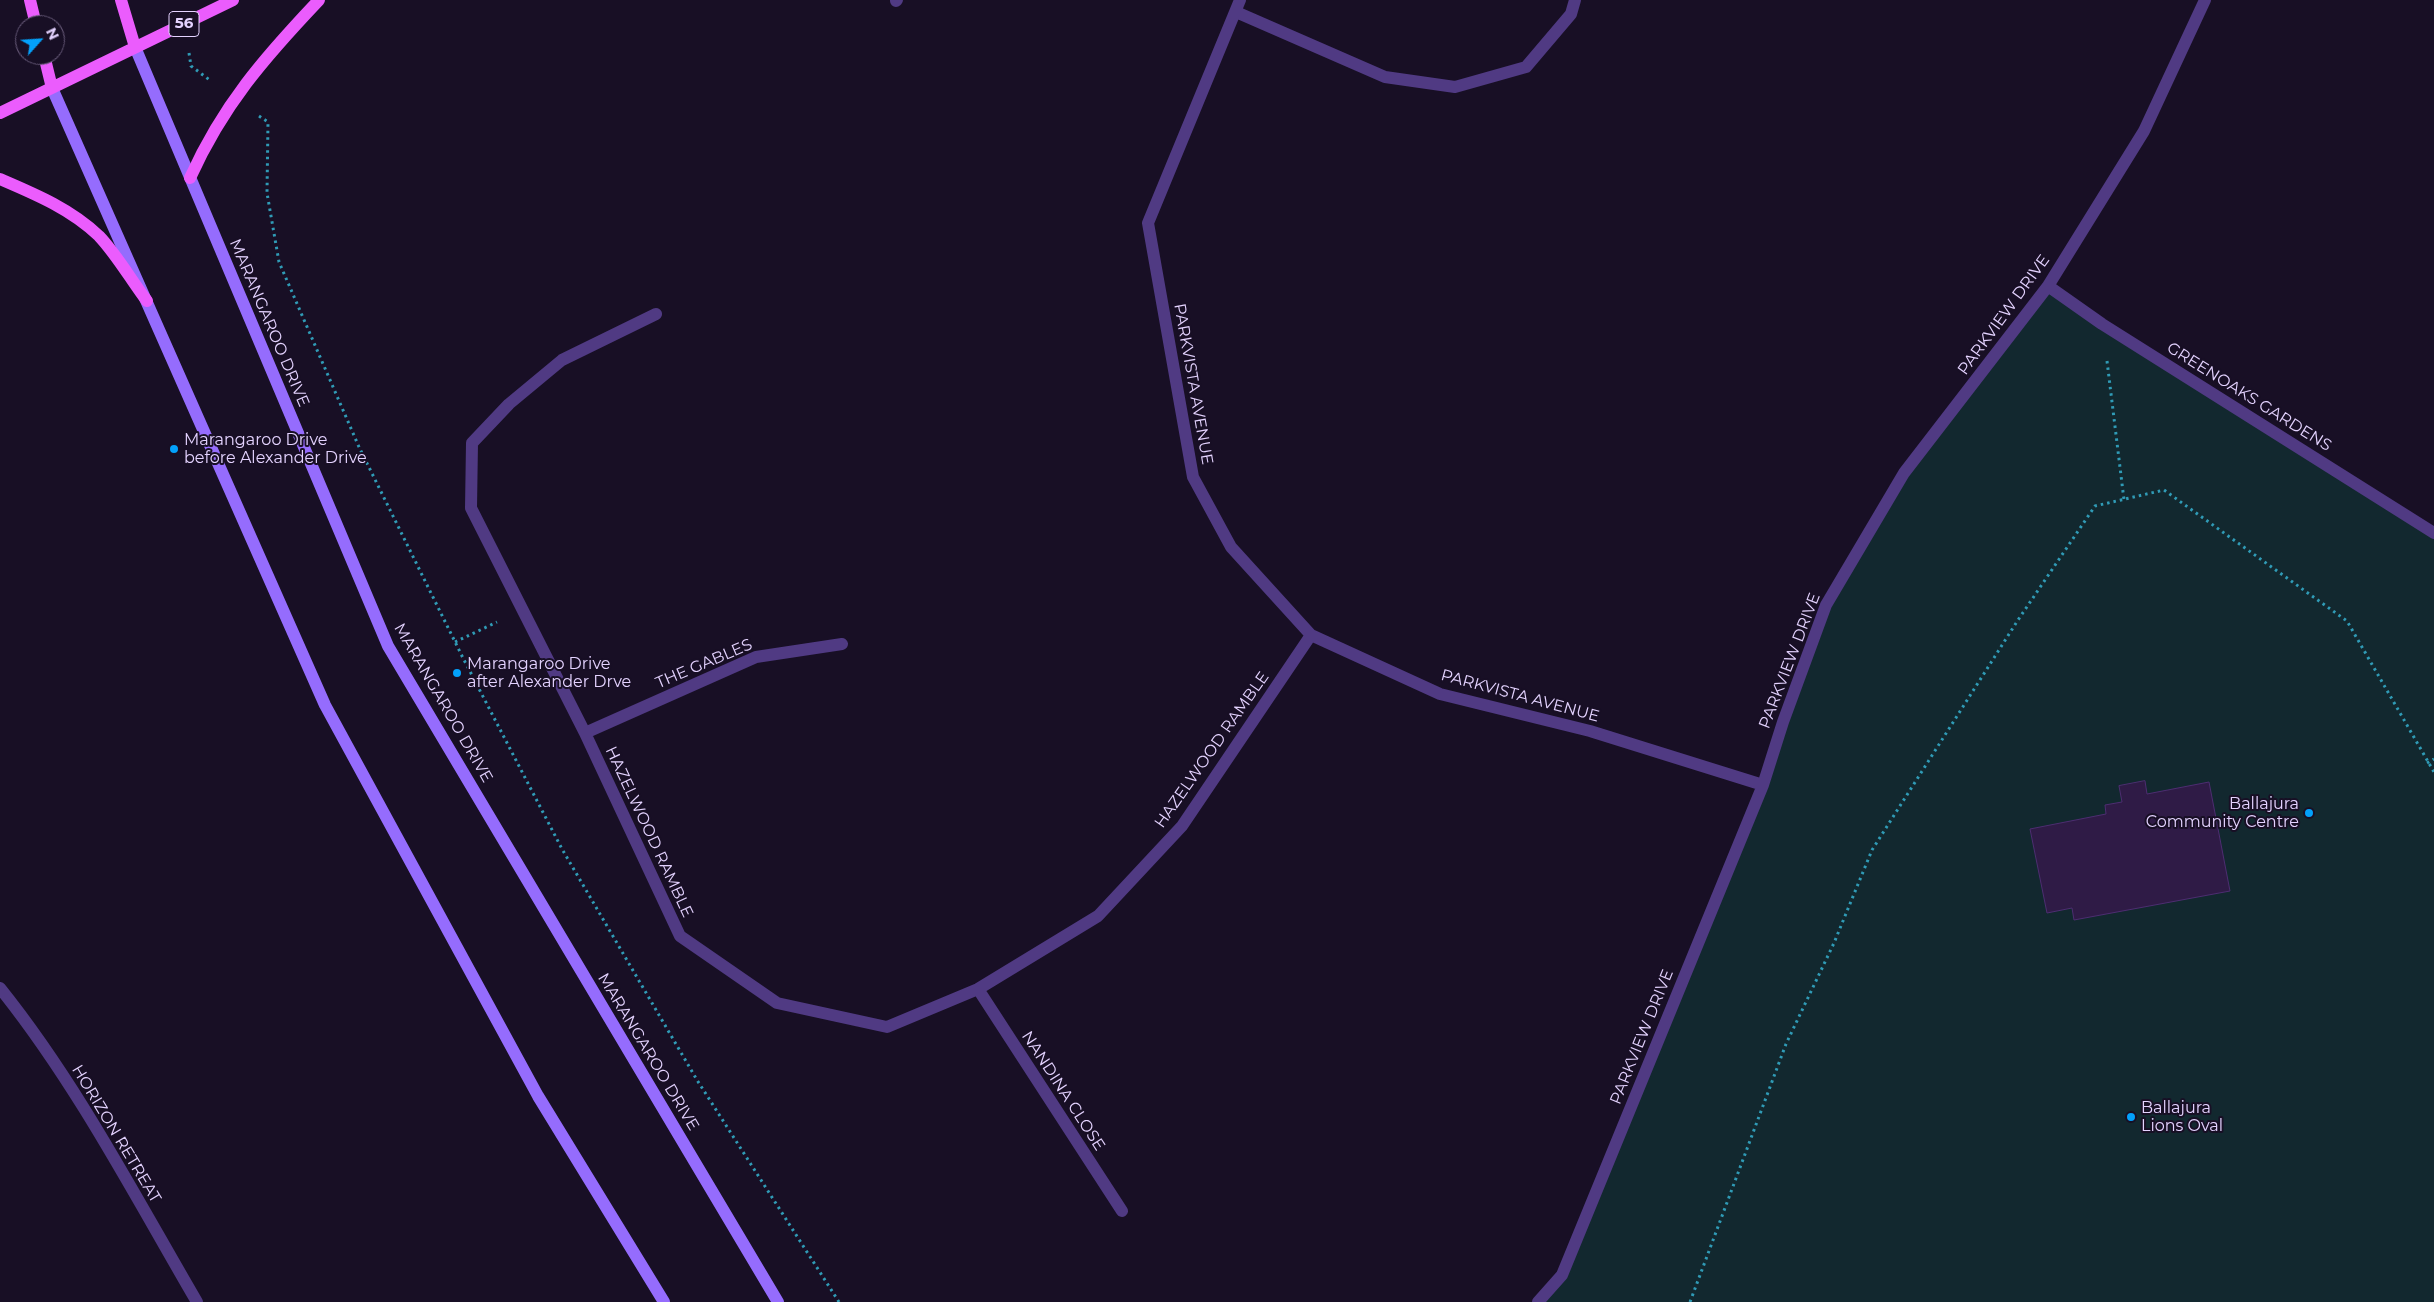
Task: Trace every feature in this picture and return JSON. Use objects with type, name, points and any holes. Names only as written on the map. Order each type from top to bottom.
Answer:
[{"type":"main road","points":[[30,0],[34,15]]},
{"type":"main road","name":"MARANGAROO DRIVE","points":[[121,0],[135,47],[388,646],[778,1302]]},
{"type":"main road","name":"56","points":[[0,113],[233,0]]},
{"type":"main road","points":[[190,178],[205,146],[250,75],[319,0]]},
{"type":"main road","points":[[46,65],[52,88],[324,705],[538,1096],[664,1302]]},
{"type":"main road","points":[[0,179],[43,197],[71,214],[99,237],[147,301]]},
{"type":"street","points":[[1238,6],[1386,77],[1455,87],[1526,67],[1571,14],[1575,0]]},
{"type":"street","name":"PARKVIEW DRIVE","points":[[1538,1302],[1562,1275],[1763,785],[1783,722],[1826,606],[1904,473],[2048,286],[2144,131],[2205,0]]},
{"type":"street","name":"PARKVISTA AVENUE","points":[[1238,6],[1148,223],[1193,477],[1231,547],[1311,635],[1440,694],[1590,731],[1763,785]]},
{"type":"street","name":"GREENOAKS GARDENS","points":[[2048,286],[2102,324],[2434,533]]},
{"type":"street","name":"HAZELWOOD RAMBLE","points":[[656,314],[562,360],[509,404],[472,444],[471,508],[585,733],[680,936],[776,1003],[887,1027],[978,989],[1098,916],[1182,826],[1311,635]]},
{"type":"street","name":"THE GABLES","points":[[585,733],[756,657],[842,644]]},
{"type":"street","name":"HORIZON RETREAT","points":[[0,988],[31,1027],[76,1097],[197,1302]]},
{"type":"street","name":"NANDINA CLOSE","points":[[978,989],[1122,1211]]},
{"type":"path","points":[[186,23],[191,66],[268,122],[267,194],[279,262],[358,447],[455,642],[567,858],[697,1080],[839,1302]]},
{"type":"path","points":[[2102,324],[2124,500]]},
{"type":"path","points":[[1690,1302],[1786,1044],[1834,943],[1872,850],[2012,628],[2095,506],[2164,490],[2347,622],[2427,763],[2434,772]]},
{"type":"path","points":[[455,642],[523,611]]},
{"type":"path","points":[[2427,763],[2434,759]]},
{"type":"shaded area","points":[[2048,286],[2434,533],[2434,1302],[1538,1302],[1562,1275],[1763,785],[1826,605],[1904,473]]},
{"type":"building","points":[[2145,781],[2147,794],[2209,782],[2230,891],[2074,920],[2072,908],[2047,913],[2030,829],[2106,814],[2105,805],[2122,802],[2119,786]]},
{"type":"place","name":"Marangaroo Drive before Alexander Drive","points":[[174,449]]},
{"type":"place","name":"Marangaroo Drive after Alexander Drve","points":[[457,673]]},
{"type":"place","name":"Ballajura Community Centre","points":[[2309,813]]},
{"type":"place","name":"Ballajura Lions Oval","points":[[2131,1117]]}]
